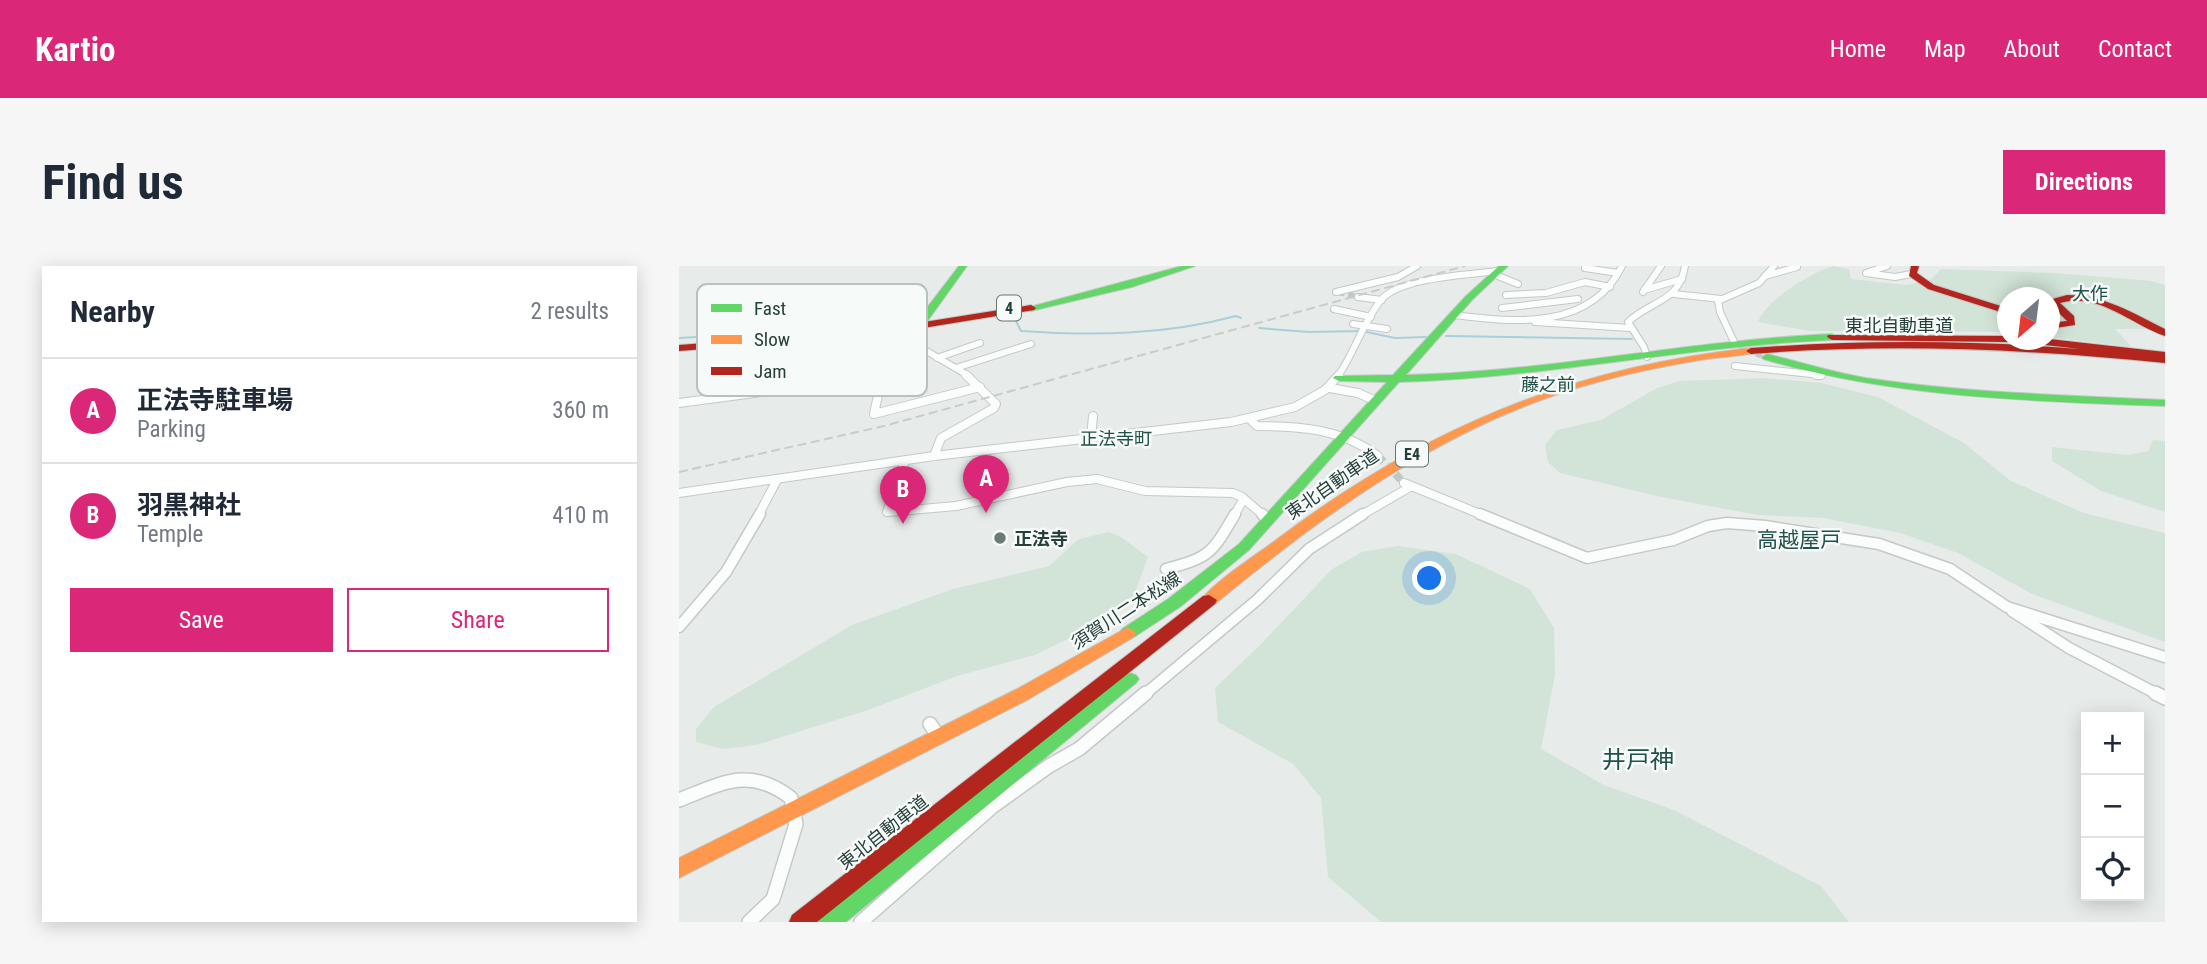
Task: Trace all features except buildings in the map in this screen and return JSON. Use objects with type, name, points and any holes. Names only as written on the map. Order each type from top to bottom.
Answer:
[{"type":"main road","points":[[927,313],[963,266]]},
{"type":"main road","name":"4","points":[[927,323],[1067,296],[1177,266]]},
{"type":"main road","name":"4","points":[[927,323],[1072,299],[1191,266]]},
{"type":"main road","points":[[1914,270],[1928,285],[1997,306]]},
{"type":"main road","name":"須賀川二本松線","points":[[679,869],[795,809],[935,731],[1070,669],[1155,618],[1212,576],[1244,547],[1455,315],[1500,271]]},
{"type":"main road","points":[[2060,299],[2073,298],[2111,307],[2165,333]]},
{"type":"main road","points":[[2060,308],[2071,318],[2072,323],[2060,325]]},
{"type":"main road","points":[[1335,383],[1526,371],[1733,346],[1845,337],[1997,339]]},
{"type":"main road","name":"東北自動車道","points":[[800,922],[1305,525],[1407,456],[1489,417],[1549,394],[1623,373],[1697,359],[1801,346],[1969,344],[2059,349],[2165,360]]},
{"type":"main road","points":[[2060,345],[2165,360]]},
{"type":"main road","name":"4","points":[[679,349],[697,347]]},
{"type":"main road","name":"4","points":[[679,349],[697,348]]},
{"type":"main road","name":"東北自動車道","points":[[829,922],[1336,516],[1419,461],[1507,418],[1597,386],[1666,370],[1734,358],[1804,351],[1973,349],[2165,360]]},
{"type":"main road","points":[[1767,357],[1821,374],[1865,382],[1976,393],[2165,403]]},
{"type":"street","points":[[1336,292],[1398,276],[1417,266]]},
{"type":"street","points":[[1661,266],[1644,291],[1656,290],[1682,279]]},
{"type":"street","points":[[1647,357],[1645,346],[1628,322],[1674,294],[1685,266]]},
{"type":"street","points":[[1674,294],[1721,299],[1754,286],[1774,266]]},
{"type":"street","points":[[1765,276],[1797,267],[1795,266]]},
{"type":"street","points":[[1887,266],[1865,273],[1895,277],[1914,270]]},
{"type":"street","points":[[1524,320],[1575,311],[1594,303],[1610,287],[1620,270],[1584,269]]},
{"type":"street","points":[[679,493],[933,456],[1250,419],[1295,407],[1335,383],[1382,300],[1398,288],[1500,271],[1518,284]]},
{"type":"street","points":[[1499,320],[1506,293],[1529,296],[1585,282],[1610,287]]},
{"type":"street","points":[[1557,291],[1594,303]]},
{"type":"street","points":[[1358,297],[1382,300]]},
{"type":"street","points":[[1502,308],[1577,299]]},
{"type":"street","points":[[1721,299],[1718,307],[1733,346]]},
{"type":"street","points":[[1334,309],[1371,317]]},
{"type":"street","points":[[1455,315],[1630,328]]},
{"type":"street","points":[[1603,319],[1604,327]]},
{"type":"street","points":[[1353,324],[1387,329]]},
{"type":"street","points":[[937,358],[980,343]]},
{"type":"street","points":[[956,368],[1031,344]]},
{"type":"street","points":[[927,351],[956,368],[980,387],[996,407],[941,438],[933,456]]},
{"type":"street","points":[[1735,366],[1821,374]]},
{"type":"street","points":[[1335,383],[1376,401]]},
{"type":"street","points":[[878,396],[874,414],[980,387]]},
{"type":"street","points":[[679,403],[732,396]]},
{"type":"street","points":[[1091,438],[1093,416]]},
{"type":"street","points":[[1250,419],[1257,426],[1295,426],[1343,437],[1367,446],[1378,456]]},
{"type":"street","points":[[1111,436],[1112,425]]},
{"type":"street","points":[[905,461],[887,512],[956,506],[1067,482],[1097,479],[1145,491],[1233,493],[1242,497],[1268,520]]},
{"type":"street","points":[[679,628],[726,572],[777,480]]},
{"type":"street","points":[[861,922],[993,807],[1047,767],[1079,749],[1257,600],[1309,550],[1356,518],[1395,498],[1407,485],[1587,558],[1672,540],[1709,526],[1727,523],[1765,526],[1879,544],[1950,569],[2069,648],[2165,698]]},
{"type":"street","points":[[1166,569],[1196,561],[1213,551],[1243,500]]},
{"type":"street","points":[[2007,607],[2165,657]]},
{"type":"street","points":[[679,800],[726,782],[749,778],[770,781],[791,798],[796,824],[773,899],[749,922]]},
{"type":"green space","points":[[1833,266],[1849,269],[1851,279],[1905,285],[1929,281],[1941,269],[2056,273],[2151,281],[2165,285],[2165,333],[2149,329],[2115,329],[2132,347],[2060,338],[2060,287],[1997,287],[1997,332],[1809,331],[1758,322],[1779,296],[1812,275]]},
{"type":"green space","points":[[1764,378],[1822,383],[1878,397],[1964,443],[2011,481],[2084,513],[2165,533],[2165,642],[2032,594],[1958,553],[1900,533],[1823,518],[1758,515],[1661,497],[1560,473],[1548,462],[1545,445],[1557,430],[1601,420],[1657,388],[1680,381]]},
{"type":"green space","points":[[2153,440],[2165,441],[2165,512],[2101,491],[2052,461],[2052,447],[2127,455],[2148,451]]},
{"type":"green space","points":[[1109,532],[1121,537],[1148,557],[1133,598],[1099,624],[1035,655],[957,676],[868,710],[756,745],[722,749],[696,742],[696,729],[714,707],[852,625],[953,589],[1049,566],[1079,539]]},
{"type":"green space","points":[[1398,546],[1456,554],[1530,589],[1554,628],[1555,675],[1541,749],[1604,785],[1674,810],[1821,886],[1849,922],[1381,922],[1328,877],[1321,798],[1293,764],[1218,722],[1215,688],[1332,569],[1362,552]]},
{"type":"waterway","points":[[1013,315],[1021,331],[1075,333],[1156,330],[1236,316],[1241,318]]},
{"type":"waterway","points":[[1259,328],[1309,332],[1362,331],[1395,338],[1426,337]]},
{"type":"waterway","points":[[1446,336],[1632,339]]},
{"type":"waterway","points":[[679,338],[697,337]]},
{"type":"tunnel","points":[[1339,292],[1358,297]]},
{"type":"tunnel","points":[[1738,348],[1767,357]]},
{"type":"tunnel","points":[[1378,456],[1404,483]]},
{"type":"railway","points":[[679,472],[884,426],[1465,266]]},
{"type":"traffic: fast","points":[[927,315],[963,266]]},
{"type":"traffic: fast","points":[[1031,308],[1129,285],[1191,266]]},
{"type":"traffic: fast","points":[[1128,633],[1174,603],[1244,547],[1469,298],[1504,266]]},
{"type":"traffic: fast","points":[[1339,378],[1423,378],[1506,373],[1730,344],[1832,337]]},
{"type":"traffic: fast","points":[[1767,357],[1814,371],[1913,388],[2015,397],[2165,403]]},
{"type":"traffic: fast","points":[[829,922],[1130,679]]},
{"type":"traffic: slow","points":[[1209,600],[1350,494],[1410,457],[1477,422],[1514,406],[1591,380],[1671,362],[1751,351]]},
{"type":"traffic: slow","points":[[679,869],[1023,694],[1128,633]]},
{"type":"traffic: jam","points":[[1915,266],[1912,274],[1931,287],[1997,308]]},
{"type":"traffic: jam","points":[[2060,300],[2081,298],[2096,301],[2125,312],[2165,333]]},
{"type":"traffic: jam","points":[[927,325],[1031,308]]},
{"type":"traffic: jam","points":[[2060,308],[2071,318],[2072,323],[2060,325]]},
{"type":"traffic: jam","points":[[1832,337],[1997,339]]},
{"type":"traffic: jam","points":[[2060,344],[2165,355]]},
{"type":"traffic: jam","points":[[1751,351],[1855,345],[1958,345],[2061,350],[2165,360]]},
{"type":"traffic: jam","points":[[679,348],[697,347]]},
{"type":"traffic: jam","points":[[800,922],[1209,600]]},
{"type":"place","name":"正法寺駐車場","points":[[986,513]]},
{"type":"place","name":"羽黒神社","points":[[903,524]]},
{"type":"place","name":"正法寺","points":[[1000,538]]},
{"type":"district","name":"大作","points":[[2090,293]]},
{"type":"district","name":"藤之前","points":[[1548,384]]},
{"type":"district","name":"正法寺町","points":[[1116,438]]},
{"type":"district","name":"高越屋戸","points":[[1799,540]]},
{"type":"district","name":"井戸神","points":[[1638,760]]}]
